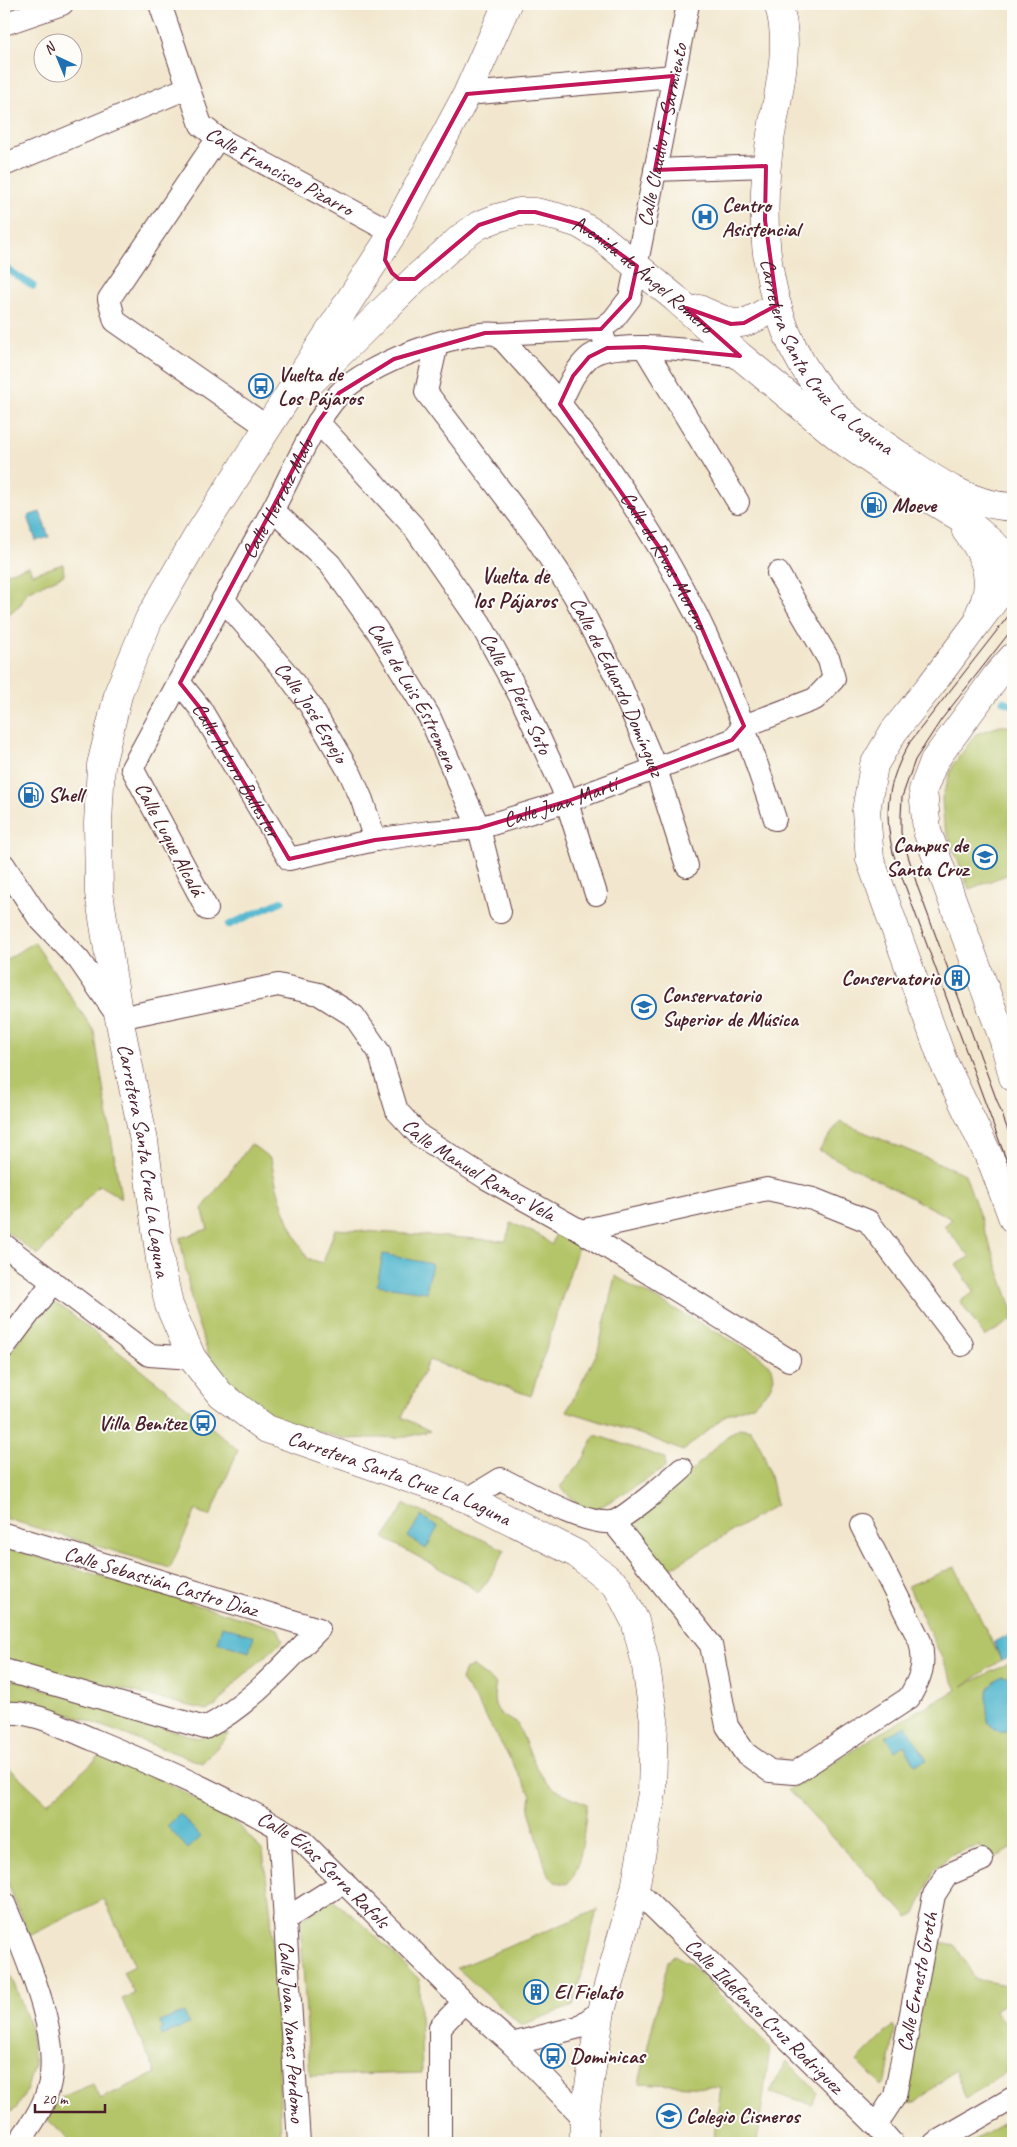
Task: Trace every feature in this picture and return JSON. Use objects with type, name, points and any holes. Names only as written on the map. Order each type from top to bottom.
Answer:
[{"type":"main road","name":"Carretera Santa Cruz La Laguna","points":[[508,4],[467,94],[390,236],[197,537],[149,618],[119,691],[101,766],[98,823],[99,893],[119,1018],[144,1141],[161,1268],[169,1305],[192,1358],[220,1394],[267,1429],[468,1499],[577,1554],[617,1586],[635,1621],[646,1660],[654,1720],[652,1793],[635,1889],[601,2011],[584,2131]]},
{"type":"main road","name":"Carretera Santa Cruz La Laguna","points":[[778,4],[783,36],[781,73],[766,166],[764,220],[771,281],[787,336],[800,360],[831,402],[845,416],[934,480],[961,494],[989,504],[1013,507]]},
{"type":"main road","name":"Avenida de Ángel Romero","points":[[270,424],[415,280],[462,237],[479,225],[518,212],[535,212],[579,224],[601,237],[740,356],[846,442],[910,487],[966,521],[1013,561]]},
{"type":"main road","points":[[390,236],[385,260],[388,268],[399,279],[415,280]]},
{"type":"main road","points":[[674,298],[731,324],[744,323],[777,305]]},
{"type":"main road","points":[[953,514],[976,544],[984,562],[989,584],[987,599],[959,648]]},
{"type":"main road","points":[[1013,575],[894,731],[874,765],[866,811],[870,859],[943,1061],[993,1165],[1013,1219]]},
{"type":"main road","points":[[1013,656],[934,761],[923,790],[927,831],[1004,1041],[1013,1077]]},
{"type":"street","points":[[4,24],[62,4]]},
{"type":"street","name":"Calle Francisco Pizarro","points":[[160,4],[201,125],[218,138],[390,236]]},
{"type":"street","name":"Calle Claudio F. Sarmiento","points":[[604,339],[613,320],[630,298],[688,4]]},
{"type":"street","points":[[467,94],[673,76]]},
{"type":"street","points":[[4,165],[187,88]]},
{"type":"street","points":[[218,138],[109,299],[115,321],[270,424]]},
{"type":"street","points":[[655,170],[766,166]]},
{"type":"street","name":"Calle Herráiz Malo","points":[[132,768],[273,510],[318,422],[339,393],[354,381],[394,359],[437,344],[485,333],[604,339],[644,346],[740,356]]},
{"type":"street","name":"Calle de Rivas Moreno","points":[[498,334],[560,404],[618,482],[661,550],[700,623],[744,726],[775,819]]},
{"type":"street","points":[[560,404],[573,376],[604,339]]},
{"type":"street","name":"Calle de Eduardo Domínguez","points":[[437,344],[426,392],[534,533],[574,595],[619,682],[656,769],[687,866]]},
{"type":"street","points":[[644,346],[738,502]]},
{"type":"street","name":"Calle de Pérez Soto","points":[[318,422],[413,526],[470,606],[498,652],[568,801],[596,894]]},
{"type":"street","name":"Calle de Luis Estremera","points":[[273,510],[330,564],[377,630],[429,716],[479,828],[500,912]]},
{"type":"street","name":"Calle Juan Martí","points":[[289,859],[375,840],[429,832],[479,828],[568,801],[732,740],[744,726],[815,699],[834,680],[829,660],[778,574]]},
{"type":"street","name":"Calle José Espejo","points":[[223,599],[288,675],[310,705],[351,775],[362,800],[375,840]]},
{"type":"street","name":"Calle Arturo Ballester","points":[[180,683],[200,708],[289,859]]},
{"type":"street","name":"Calle Luque Alcalá","points":[[132,768],[207,909]]},
{"type":"street","points":[[4,865],[39,918],[79,960],[119,1018]]},
{"type":"street","name":"Calle Manuel Ramos Vela","points":[[119,1018],[278,985],[318,994],[354,1016],[379,1052],[397,1111],[420,1136],[486,1178],[581,1231],[789,1360]]},
{"type":"street","points":[[581,1231],[767,1189],[814,1199],[868,1221],[962,1346]]},
{"type":"street","points":[[4,1245],[149,1355],[192,1358]]},
{"type":"street","points":[[4,1347],[53,1282]]},
{"type":"street","points":[[468,1499],[501,1480],[588,1520],[613,1522],[659,1490],[682,1469]]},
{"type":"street","points":[[613,1522],[711,1645],[718,1688],[728,1726],[744,1753],[770,1771],[795,1773],[909,1698],[920,1678],[924,1658],[920,1641],[861,1526]]},
{"type":"street","name":"Calle Sebastián Castro Díaz","points":[[4,1534],[319,1629],[253,1695],[227,1717],[205,1728],[4,1670]]},
{"type":"street","name":"Calle Elias Serra Rafols","points":[[4,1713],[40,1718],[178,1775],[303,1842],[464,2002],[512,2044],[584,2131]]},
{"type":"street","name":"Calle Juan Yanes Perdomo","points":[[278,1827],[299,2143]]},
{"type":"street","name":"Calle Ernesto Groth","points":[[876,2125],[895,2096],[934,1895],[947,1875],[982,1860]]},
{"type":"street","name":"Calle Juan Yanes Perdomo","points":[[284,1920],[344,1882]]},
{"type":"street","name":"Calle Ildefonso Cruz Rodriguez","points":[[635,1889],[876,2125],[892,2143]]},
{"type":"street","points":[[4,1903],[46,2018],[52,2057],[48,2090],[34,2120],[18,2143]]},
{"type":"street","points":[[440,2143],[440,2027],[464,2002]]},
{"type":"street","points":[[512,2044],[579,2027],[601,2011]]},
{"type":"street","points":[[934,2143],[1013,2098]]},
{"type":"highlighted area","points":[[673,76],[655,170],[766,166],[765,220],[777,305],[744,323],[731,324],[686,308],[740,356],[644,347],[607,348],[589,357],[573,376],[560,404],[661,550],[696,615],[744,726],[732,740],[568,801],[479,828],[375,840],[289,859],[200,708],[180,683],[318,422],[339,393],[394,359],[485,333],[601,329],[630,298],[637,266],[579,224],[535,212],[519,212],[479,225],[415,279],[399,279],[392,273],[385,260],[388,240],[467,94]]},
{"type":"green space","points":[[63,564],[64,575],[27,592],[21,604],[4,618],[4,574],[29,566],[32,574]]},
{"type":"green space","name":"Campus de Santa Cruz","points":[[1000,726],[1013,726],[1013,885],[1009,874],[969,889],[944,825],[942,798],[953,765],[976,734]]},
{"type":"green space","points":[[34,942],[94,1031],[121,1198],[99,1185],[38,1255],[4,1230],[4,956],[7,959]]},
{"type":"green space","points":[[840,1122],[965,1174],[1013,1311],[1013,1319],[985,1337],[960,1301],[975,1292],[956,1265],[970,1257],[944,1226],[952,1219],[819,1150]]},
{"type":"green space","points":[[251,1144],[271,1159],[285,1211],[308,1259],[323,1263],[335,1229],[506,1241],[511,1223],[539,1235],[552,1245],[556,1232],[579,1244],[531,1396],[429,1360],[402,1417],[430,1431],[406,1437],[346,1439],[284,1422],[254,1406],[214,1371],[193,1309],[180,1238],[208,1229],[202,1209]]},
{"type":"green space","points":[[615,1276],[758,1355],[772,1367],[774,1377],[769,1390],[753,1405],[726,1415],[683,1451],[649,1437],[567,1411],[598,1351]]},
{"type":"green space","points":[[49,1301],[62,1307],[177,1398],[238,1450],[210,1517],[196,1510],[170,1568],[4,1518],[4,1360]]},
{"type":"green space","points":[[739,1428],[751,1430],[761,1447],[776,1505],[666,1571],[631,1519],[691,1471],[726,1437]]},
{"type":"green space","points":[[595,1435],[665,1458],[665,1468],[589,1514],[560,1487],[584,1458]]},
{"type":"green space","points":[[405,1504],[505,1550],[487,1582],[478,1593],[466,1583],[384,1538]]},
{"type":"green space","points":[[4,1547],[278,1629],[283,1641],[238,1680],[216,1706],[206,1710],[4,1659]]},
{"type":"green space","points":[[955,1567],[1001,1660],[963,1686],[1013,1661],[1013,1848],[991,1860],[979,1846],[952,1854],[934,1870],[915,1914],[908,1917],[788,1790],[917,1711],[957,1690],[908,1586]]},
{"type":"green space","points":[[472,1666],[496,1684],[494,1698],[497,1708],[504,1716],[516,1722],[542,1777],[555,1789],[587,1804],[580,1858],[567,1884],[555,1882],[547,1872],[529,1810],[531,1795],[477,1702],[461,1680],[464,1671]]},
{"type":"green space","points":[[4,1680],[20,1681],[153,1725],[199,1738],[218,1733],[230,1734],[202,1763],[72,1715],[4,1700]]},
{"type":"green space","points":[[102,1754],[170,1784],[234,1821],[263,1851],[271,1915],[278,2035],[281,2143],[72,2143],[47,2119],[59,2098],[93,2084],[100,2099],[156,2073],[122,1999],[134,1994],[123,1972],[135,1966],[104,1899],[29,1936],[4,1874],[4,1763],[47,1803]]},
{"type":"green space","points":[[331,1899],[360,1921],[419,1979],[422,2073],[310,2076],[300,1921]]},
{"type":"green space","points":[[597,1910],[573,2006],[521,2025],[457,1968]]},
{"type":"green space","points":[[931,1940],[955,1945],[975,1979],[1012,1986],[1006,2003],[994,2010],[1013,2033],[1013,2068],[966,2098],[955,2070],[915,2103],[903,2104]]},
{"type":"green space","points":[[674,1955],[691,1964],[770,2048],[757,2143],[713,2143],[721,2088],[639,2083],[668,1961]]},
{"type":"green space","points":[[4,1957],[30,2026],[34,2065],[27,2089],[17,2108],[4,2116]]},
{"type":"green space","points":[[893,2025],[895,2030],[886,2081],[882,2086],[857,2061]]},
{"type":"green space","points":[[787,2061],[817,2092],[812,2104],[770,2092]]},
{"type":"green space","points":[[1013,2118],[1013,2143],[969,2143]]},
{"type":"water","points":[[40,512],[49,537],[36,541],[28,516]]},
{"type":"water","points":[[383,1254],[432,1264],[426,1292],[377,1285]]},
{"type":"water","points":[[421,1516],[438,1527],[426,1549],[408,1537]]},
{"type":"water","points":[[222,1626],[254,1636],[249,1652],[217,1642]]},
{"type":"water","points":[[1013,1632],[1013,1656],[1001,1660],[994,1642]]},
{"type":"water","points":[[1002,1676],[1013,1678],[1013,1728],[1012,1730],[999,1732],[988,1723],[986,1702],[991,1685]]},
{"type":"water","points":[[906,1726],[927,1760],[915,1765],[904,1745],[895,1751],[886,1736]]},
{"type":"water","points":[[180,1814],[201,1837],[188,1849],[167,1826]]},
{"type":"water","points":[[184,2012],[189,2024],[161,2036],[159,2030],[162,2028],[160,2022]]},
{"type":"waterway","points":[[4,270],[7,269],[33,286]]},
{"type":"waterway","points":[[1003,701],[1013,705]]},
{"type":"waterway","points":[[229,925],[282,901]]},
{"type":"tram line","points":[[1013,610],[910,742],[892,783],[888,809],[888,823],[893,853],[1013,1178]]},
{"type":"tram line","points":[[1013,628],[941,720],[915,760],[902,797],[901,816],[901,833],[918,888],[1013,1144]]},
{"type":"place","name":"Centro Asistencial","points":[[705,217]]},
{"type":"place","name":"Vuelta de Los Pájaros","points":[[261,386]]},
{"type":"place","name":"Moeve","points":[[874,505]]},
{"type":"place","name":"Shell","points":[[31,795]]},
{"type":"place","name":"Campus de Santa Cruz","points":[[985,857]]},
{"type":"place","name":"Conservatorio","points":[[957,978]]},
{"type":"place","name":"Conservatorio Superior de Música","points":[[644,1007]]},
{"type":"place","name":"Villa Benítez","points":[[203,1423]]},
{"type":"place","name":"El Fielato","points":[[536,1992]]},
{"type":"place","name":"Dominicas","points":[[553,2056]]},
{"type":"place","name":"Colegio Cisneros","points":[[669,2116]]},
{"type":"district","name":"Vuelta de los Pájaros","points":[[515,588]]}]
